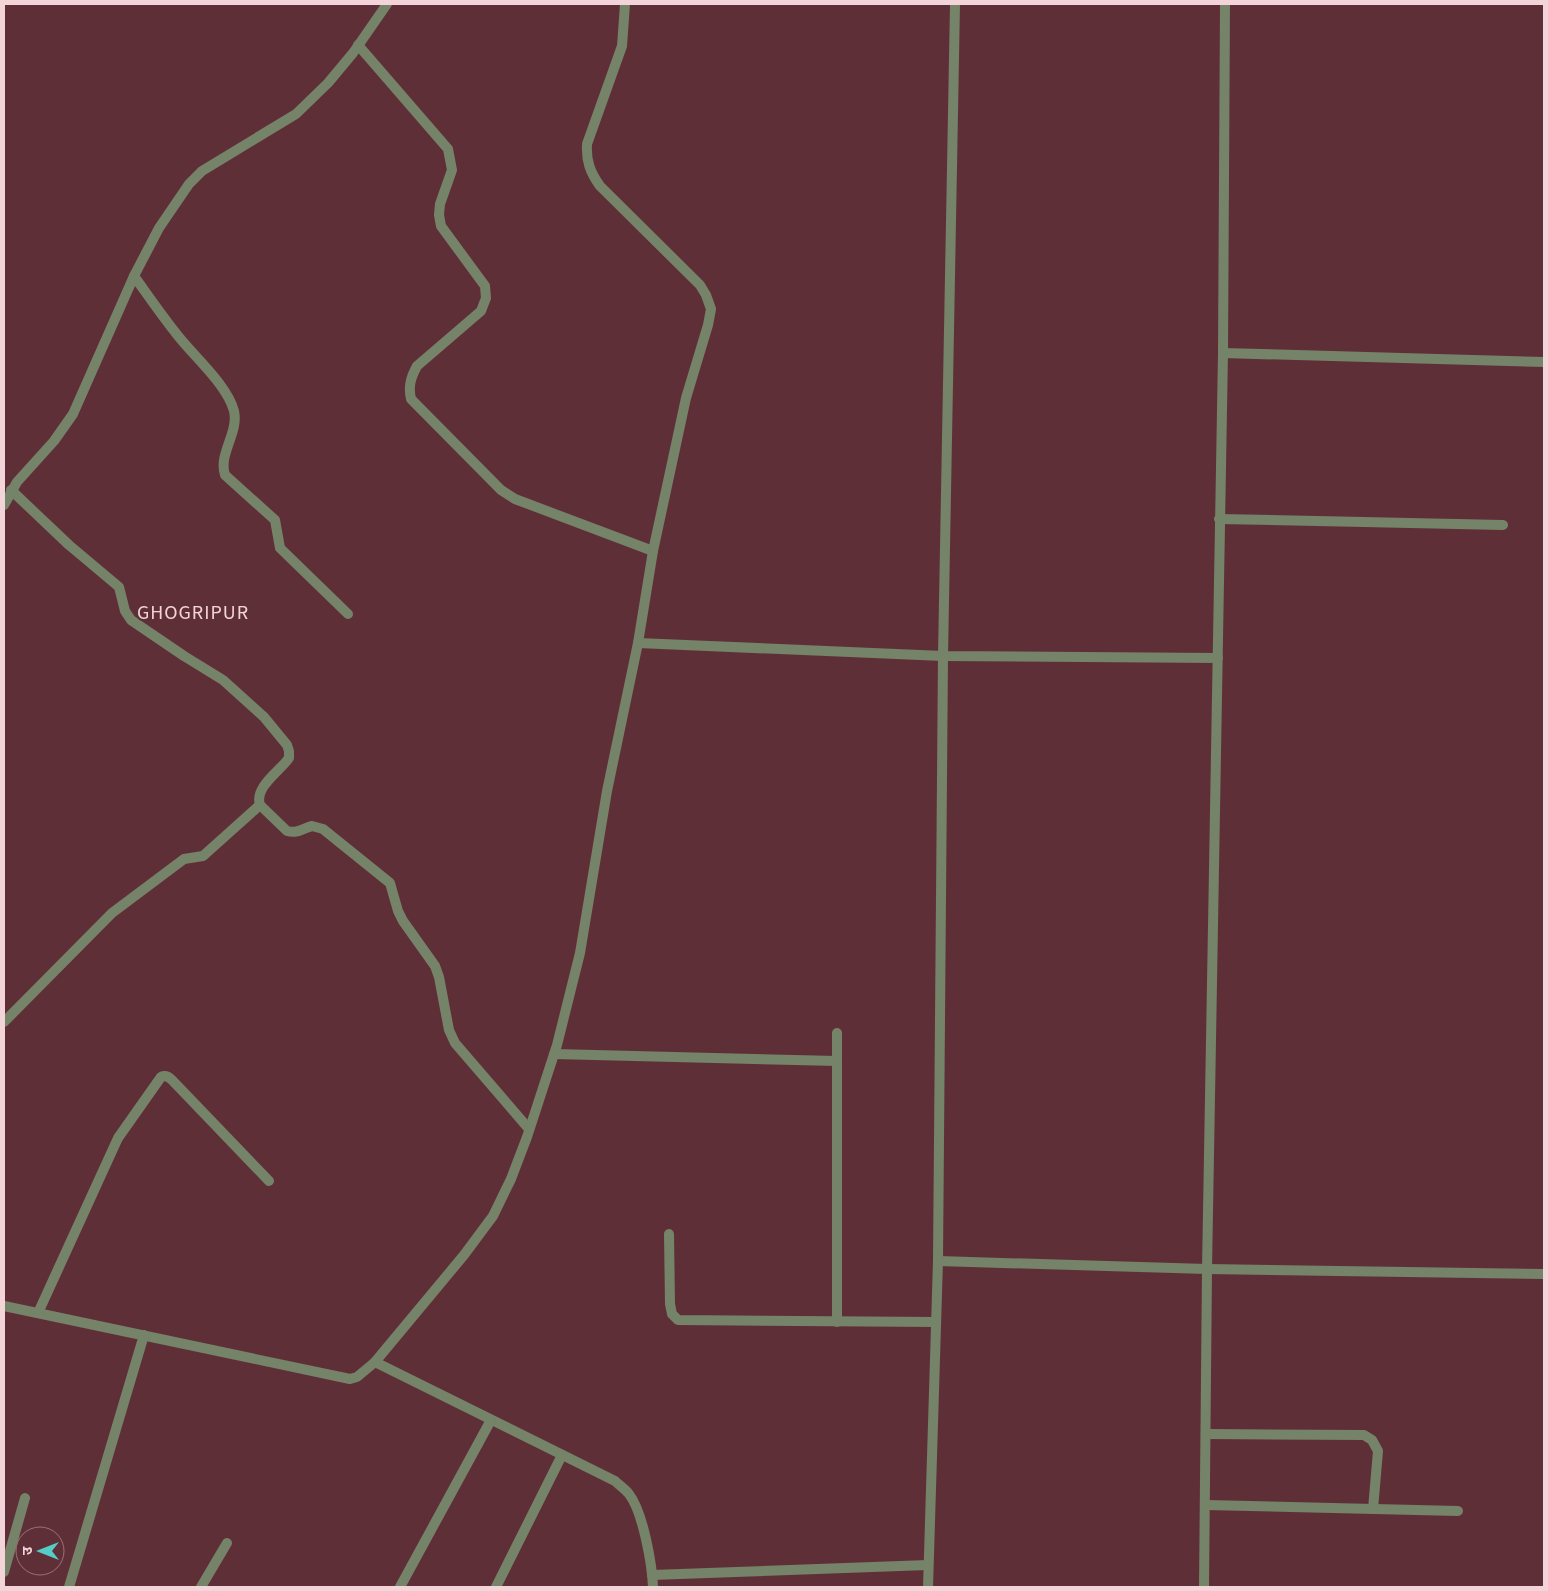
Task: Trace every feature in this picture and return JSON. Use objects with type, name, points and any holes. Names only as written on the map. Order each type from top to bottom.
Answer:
[{"type":"street","points":[[4,505],[16,482],[54,441],[73,414],[134,276],[159,228],[189,184],[202,171],[296,114],[328,83],[387,4]]},
{"type":"street","points":[[4,1306],[345,1379],[358,1376],[374,1362],[464,1256],[493,1216],[511,1179],[554,1054],[580,953],[606,791],[638,643],[653,551],[686,398],[708,325],[710,309],[706,295],[700,285],[600,186],[590,172],[586,156],[588,144],[622,46],[625,4]]},
{"type":"street","points":[[928,1587],[938,1261],[943,656],[954,4]]},
{"type":"street","points":[[1204,1587],[1207,1434],[1207,1269],[1223,353],[1225,4]]},
{"type":"street","points":[[358,45],[448,149],[452,170],[440,204],[441,226],[485,286],[486,298],[480,311],[417,366],[411,378],[409,390],[411,399],[501,490],[515,499],[653,551]]},
{"type":"street","points":[[134,276],[175,332],[227,394],[234,415],[234,427],[223,462],[225,475],[275,520],[280,548],[348,614]]},
{"type":"street","points":[[1223,353],[1544,362]]},
{"type":"street","points":[[12,490],[69,545],[119,587],[126,611],[131,620],[223,680],[264,717],[287,745],[289,758],[261,790],[258,800],[260,804],[287,831],[299,832],[312,826],[323,829],[390,883],[403,921],[435,966],[439,977],[449,1030],[455,1043],[529,1129]]},
{"type":"street","points":[[1219,518],[1503,525]]},
{"type":"street","points":[[638,643],[943,656],[1218,658]]},
{"type":"street","points":[[4,1022],[112,913],[184,859],[203,856],[260,804]]},
{"type":"street","points":[[837,1033],[837,1322]]},
{"type":"street","points":[[554,1054],[837,1061]]},
{"type":"street","points":[[38,1313],[118,1138],[161,1077],[169,1077],[269,1181]]},
{"type":"street","points":[[669,1234],[670,1304],[672,1314],[678,1320],[936,1322]]},
{"type":"street","points":[[938,1261],[1207,1269],[1544,1274]]},
{"type":"street","points":[[69,1587],[144,1335]]},
{"type":"street","points":[[374,1362],[615,1481],[629,1494],[637,1508],[645,1535],[653,1587]]},
{"type":"street","points":[[400,1587],[490,1420]]},
{"type":"street","points":[[1207,1434],[1364,1435],[1372,1440],[1378,1451],[1373,1509]]},
{"type":"street","points":[[496,1587],[562,1455]]},
{"type":"street","points":[[4,1572],[25,1498]]},
{"type":"street","points":[[1206,1505],[1458,1511]]},
{"type":"street","points":[[201,1587],[227,1543]]},
{"type":"street","points":[[652,1575],[928,1565]]},
{"type":"district","name":"GHOGRIPUR","points":[[193,612]]}]
